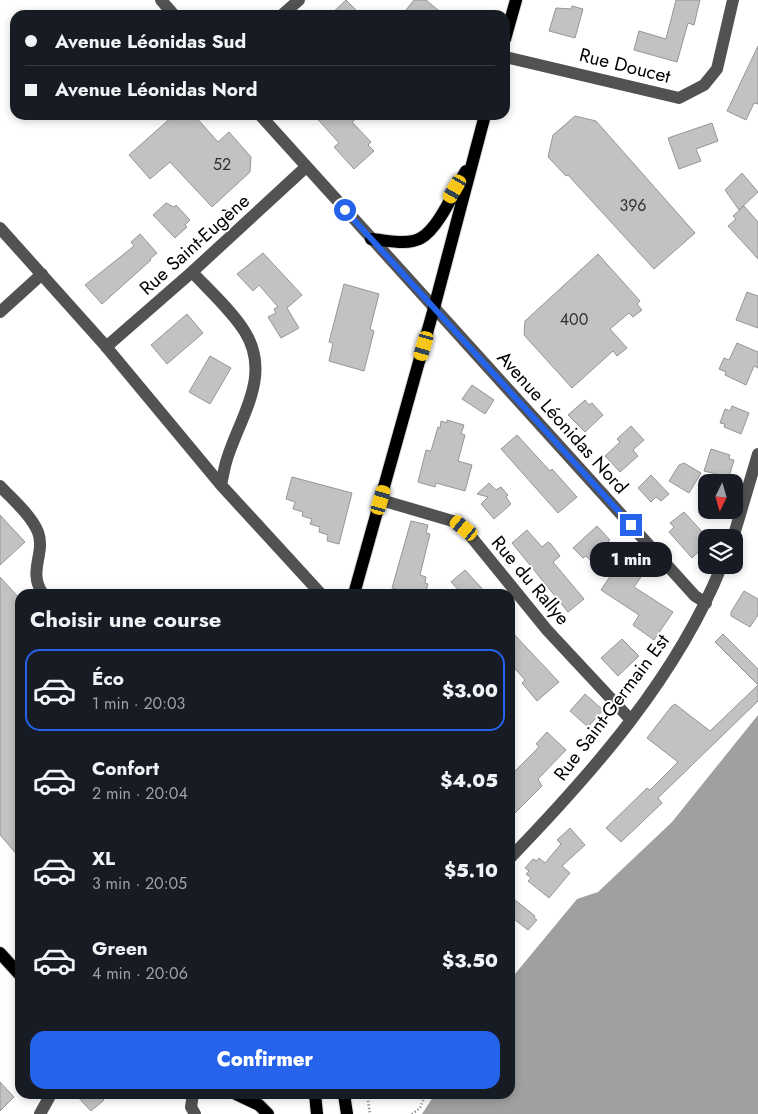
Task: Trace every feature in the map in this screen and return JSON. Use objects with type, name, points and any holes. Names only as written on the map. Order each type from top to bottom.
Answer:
[{"type":"main road","points":[[510,22],[516,0]]},
{"type":"main road","points":[[355,589],[434,308],[484,120]]},
{"type":"main road","points":[[371,239],[402,242],[420,238],[436,222],[474,156]]},
{"type":"main road","points":[[0,953],[15,970]]},
{"type":"main road","points":[[246,1099],[259,1106],[268,1114]]},
{"type":"main road","points":[[316,1099],[317,1114]]},
{"type":"main road","points":[[345,1099],[347,1114]]},
{"type":"street","points":[[161,0],[170,10]]},
{"type":"street","points":[[288,10],[299,0]]},
{"type":"street","name":"Rue Doucet","points":[[510,58],[679,98],[704,85],[717,69],[733,0]]},
{"type":"street","name":"Avenue Léonidas Nord","points":[[264,120],[695,596],[706,604]]},
{"type":"street","name":"Rue Saint-Eugène","points":[[106,347],[192,272],[306,167]]},
{"type":"street","points":[[0,228],[106,347],[221,485],[316,589]]},
{"type":"street","points":[[192,272],[245,332],[253,348],[256,364],[255,384],[247,412],[227,459],[221,485]]},
{"type":"street","points":[[0,312],[42,274]]},
{"type":"street","points":[[736,529],[758,454]]},
{"type":"street","points":[[0,486],[30,519],[38,533],[40,547],[34,572],[40,589]]},
{"type":"street","name":"Rue du Rallye","points":[[381,500],[456,522],[464,528],[514,589]]},
{"type":"street","name":"Rue Saint-Germain Est","points":[[515,853],[590,773],[668,667],[706,604],[718,574]]},
{"type":"street","name":"Rue du Rallye","points":[[515,591],[547,630],[630,719]]},
{"type":"street","points":[[40,1114],[48,1099]]},
{"type":"street","points":[[193,1099],[192,1107],[196,1114]]},
{"type":"path","points":[[368,1099],[370,1114]]},
{"type":"path","points":[[412,1114],[420,1108],[424,1099]]},
{"type":"shaded area","points":[[758,715],[758,1114],[422,1114],[432,1099],[515,1099],[515,974],[577,899],[598,892],[672,822]]},
{"type":"building","points":[[346,0],[356,10],[335,10]]},
{"type":"building","points":[[414,0],[426,0],[438,10],[406,10]]},
{"type":"building","points":[[676,0],[700,0],[694,25],[688,23],[677,62],[634,50],[639,31],[666,39]]},
{"type":"building","points":[[572,6],[583,9],[575,38],[549,31],[556,8],[571,9]]},
{"type":"building","points":[[758,46],[758,104],[754,103],[746,120],[727,111]]},
{"type":"building","points":[[575,116],[596,121],[695,233],[654,269],[568,175],[566,176],[548,157],[553,135]]},
{"type":"building","points":[[168,120],[198,120],[218,142],[229,132],[251,157],[250,172],[212,207],[170,162],[150,179],[129,155]]},
{"type":"building","points":[[318,120],[354,120],[352,122],[371,142],[368,145],[374,151],[354,169],[334,147],[339,143]]},
{"type":"building","points":[[712,123],[718,141],[696,149],[701,161],[679,169],[668,138]]},
{"type":"building","points":[[742,173],[758,192],[739,210],[725,190]]},
{"type":"building","points":[[166,203],[174,207],[176,205],[190,220],[185,225],[187,227],[175,238],[153,215]]},
{"type":"building","points":[[744,206],[758,222],[758,259],[728,226],[736,219],[733,216]]},
{"type":"building","points":[[140,234],[157,253],[102,304],[85,285],[134,246],[131,242]]},
{"type":"building","points":[[263,253],[302,295],[287,308],[299,328],[281,338],[268,317],[276,313],[274,309],[278,307],[259,285],[253,291],[237,274]]},
{"type":"building","points":[[598,254],[640,301],[637,304],[642,310],[633,317],[629,313],[610,329],[627,348],[617,356],[613,351],[572,388],[524,335],[525,321]]},
{"type":"building","points":[[344,284],[379,294],[370,329],[374,331],[364,371],[329,361],[333,343],[329,342]]},
{"type":"building","points":[[747,292],[758,296],[758,328],[736,320]]},
{"type":"building","points":[[187,314],[203,333],[167,364],[151,345]]},
{"type":"building","points":[[737,343],[758,352],[758,368],[754,366],[746,385],[725,375],[726,372],[719,369],[724,358],[729,360]]},
{"type":"building","points":[[210,356],[231,368],[210,404],[189,392]]},
{"type":"building","points":[[472,385],[494,400],[485,414],[462,399]]},
{"type":"building","points":[[585,400],[589,405],[592,403],[603,415],[585,432],[568,415]]},
{"type":"building","points":[[732,406],[749,413],[741,434],[724,427],[725,424],[720,423],[725,409],[730,411]]},
{"type":"building","points":[[447,420],[464,425],[461,434],[465,435],[458,461],[472,465],[465,491],[436,483],[435,487],[418,482],[426,450],[431,451],[441,421],[447,423]]},
{"type":"building","points":[[631,426],[644,440],[633,450],[638,456],[620,472],[605,456],[620,442],[617,439]]},
{"type":"building","points":[[517,435],[550,471],[552,469],[577,497],[558,513],[501,449]]},
{"type":"building","points":[[711,449],[730,455],[729,459],[734,460],[730,474],[716,474],[704,471]]},
{"type":"building","points":[[684,463],[701,473],[698,474],[698,478],[689,493],[669,481],[679,465]]},
{"type":"building","points":[[651,475],[669,494],[661,501],[656,497],[651,502],[638,488]]},
{"type":"building","points":[[292,477],[352,493],[339,544],[327,541],[328,535],[319,532],[320,527],[310,524],[312,519],[302,516],[303,512],[293,509],[295,502],[286,499]]},
{"type":"building","points":[[489,483],[496,490],[501,487],[508,495],[506,497],[511,504],[494,519],[481,504],[488,497],[477,494]]},
{"type":"building","points":[[684,512],[700,529],[698,529],[698,552],[692,558],[669,532],[674,527],[670,523]]},
{"type":"building","points":[[0,515],[25,542],[0,565]]},
{"type":"building","points":[[411,521],[428,525],[426,533],[430,534],[420,575],[426,577],[425,583],[428,584],[426,589],[392,588]]},
{"type":"building","points":[[597,526],[610,540],[590,560],[586,556],[583,558],[573,548]]},
{"type":"building","points":[[527,530],[542,547],[548,542],[551,544],[560,556],[553,562],[584,599],[568,612],[512,543]]},
{"type":"building","points":[[619,563],[641,577],[634,587],[673,612],[654,640],[633,625],[639,615],[601,590]]},
{"type":"building","points":[[465,570],[482,589],[457,589],[451,582]]},
{"type":"building","points":[[0,577],[15,594],[15,852],[0,835]]},
{"type":"building","points":[[744,591],[758,599],[758,615],[750,627],[731,616],[731,612]]},
{"type":"building","points":[[723,634],[758,669],[758,685],[715,642]]},
{"type":"building","points":[[515,635],[559,682],[537,701],[522,683],[525,680],[515,669]]},
{"type":"building","points":[[622,639],[639,656],[618,676],[601,658]]},
{"type":"building","points":[[758,685],[758,701],[658,798],[662,803],[621,842],[606,828],[647,788],[650,790],[678,762],[647,738],[671,707],[675,704],[710,731]]},
{"type":"building","points":[[585,694],[603,710],[588,727],[570,711]]},
{"type":"building","points":[[547,732],[566,750],[538,779],[542,786],[515,813],[515,771],[537,749],[539,746],[536,744]]},
{"type":"building","points":[[570,828],[585,845],[562,866],[570,873],[549,898],[528,881],[531,878],[526,874],[529,871],[525,868],[533,859],[537,861],[539,858],[545,863],[561,844],[557,840]]},
{"type":"building","points":[[515,900],[535,916],[534,918],[537,920],[528,930],[515,920]]},
{"type":"building","points":[[0,1082],[14,1097],[0,1111]]},
{"type":"building","points":[[80,1099],[104,1100],[91,1111]]},
{"type":"route","points":[[345,210],[631,525]]}]
